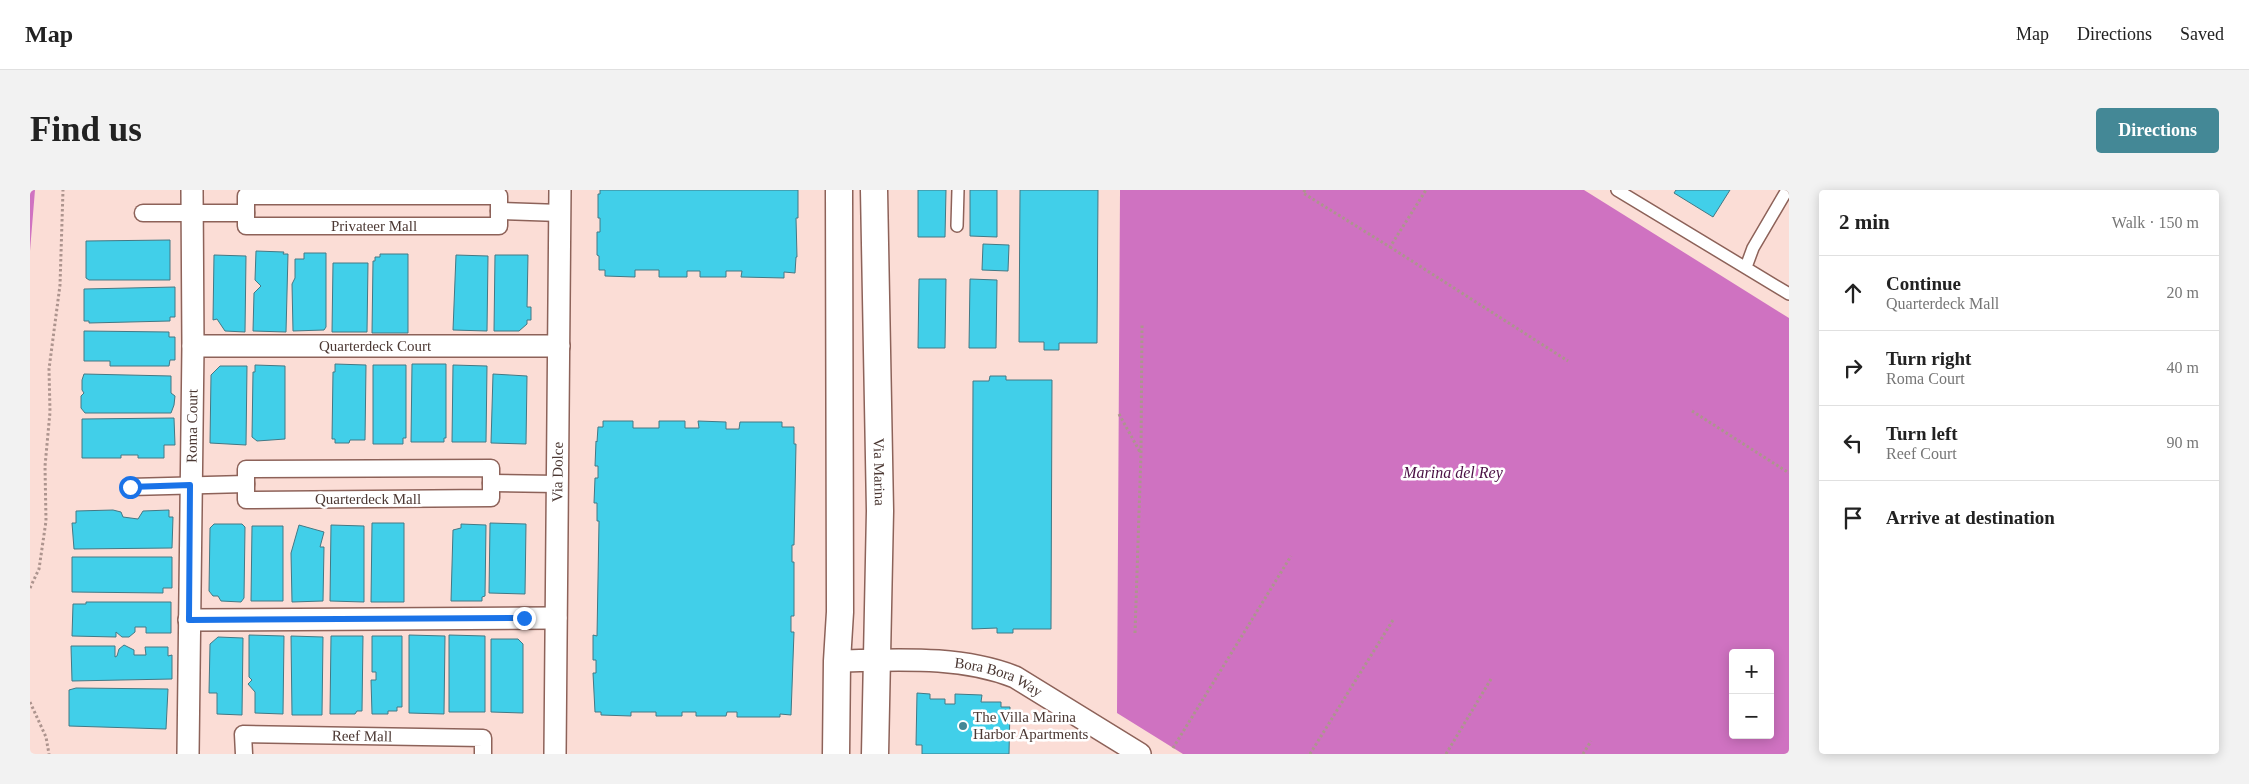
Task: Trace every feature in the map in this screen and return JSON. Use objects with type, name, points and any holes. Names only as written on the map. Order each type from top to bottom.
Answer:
[{"type":"street","name":"Roma Court","points":[[188,754],[193,346],[192,190]]},
{"type":"street","name":"Via Dolce","points":[[555,754],[560,190]]},
{"type":"street","points":[[836,754],[837,661],[840,612],[839,190]]},
{"type":"street","name":"Via Marina","points":[[874,190],[880,510],[875,754]]},
{"type":"street","name":"Privateer Mall","points":[[246,196],[499,196],[499,211],[499,226],[246,226],[246,196]]},
{"type":"street","points":[[499,211],[560,213]]},
{"type":"street","points":[[143,213],[246,213]]},
{"type":"street","name":"Quarterdeck Court","points":[[193,346],[559,346]]},
{"type":"street","name":"Quarterdeck Mall","points":[[490,468],[491,498],[246,500],[246,484],[246,469],[490,468]]},
{"type":"street","points":[[491,483],[557,484]]},
{"type":"street","points":[[130,487],[246,484]]},
{"type":"street","points":[[189,620],[556,618]]},
{"type":"street","name":"Bora Bora Way","points":[[837,661],[916,660],[974,664],[995,669],[1015,677],[1140,754]]},
{"type":"street","name":"Reef Mall","points":[[244,754],[243,734],[483,738],[483,754]]},
{"type":"lane","points":[[957,226],[958,190]]},
{"type":"lane","points":[[1617,190],[1710,248],[1746,267],[1789,294]]},
{"type":"lane","points":[[1746,267],[1753,248],[1787,190]]},
{"type":"path","points":[[30,588],[39,569],[46,521],[45,466],[50,412],[49,369],[60,284],[63,190]]},
{"type":"path","points":[[1306,190],[1303,193],[1568,361]]},
{"type":"path","points":[[1390,247],[1426,190]]},
{"type":"path","points":[[1135,633],[1141,454],[1142,324]]},
{"type":"path","points":[[1692,412],[1789,472]]},
{"type":"path","points":[[1118,414],[1141,454]]},
{"type":"path","points":[[1173,748],[1291,556]]},
{"type":"path","points":[[1310,754],[1393,620]]},
{"type":"path","points":[[1446,754],[1491,679]]},
{"type":"path","points":[[30,702],[46,737],[49,754]]},
{"type":"path","points":[[1583,754],[1591,741]]},
{"type":"water","points":[[30,190],[35,190],[30,251]]},
{"type":"water","name":"Marina del Rey","points":[[1120,190],[1584,190],[1789,318],[1789,754],[1183,754],[1117,713]]},
{"type":"building","points":[[600,190],[798,190],[795,273],[784,272],[784,278],[741,277],[742,271],[726,271],[726,277],[700,277],[700,271],[687,271],[687,277],[659,277],[659,270],[635,270],[635,277],[605,276],[605,270],[599,270],[599,256],[597,255],[597,232],[600,232],[598,194],[600,194]]},
{"type":"building","points":[[918,190],[946,190],[945,237],[918,237]]},
{"type":"building","points":[[970,190],[997,190],[997,237],[970,236]]},
{"type":"building","points":[[1020,190],[1098,190],[1097,343],[1059,343],[1059,350],[1044,350],[1044,342],[1019,342]]},
{"type":"building","points":[[1676,190],[1730,190],[1713,217],[1674,193]]},
{"type":"building","points":[[170,240],[170,280],[89,280],[86,278],[86,241]]},
{"type":"building","points":[[983,244],[1009,245],[1008,271],[982,270]]},
{"type":"building","points":[[256,251],[284,252],[283,254],[288,254],[286,332],[253,331],[254,293],[261,286],[255,280]]},
{"type":"building","points":[[304,253],[326,253],[326,327],[324,330],[293,331],[292,284],[295,278],[295,259],[304,259]]},
{"type":"building","points":[[380,254],[408,254],[408,333],[372,333],[373,261],[375,261],[375,257],[380,257]]},
{"type":"building","points":[[214,255],[246,256],[245,332],[225,331],[217,319],[213,320]]},
{"type":"building","points":[[456,255],[488,256],[487,331],[453,330]]},
{"type":"building","points":[[495,255],[528,255],[527,307],[531,307],[531,320],[527,320],[527,324],[519,331],[494,331]]},
{"type":"building","points":[[333,263],[368,263],[367,332],[332,332]]},
{"type":"building","points":[[919,279],[946,279],[945,348],[918,348]]},
{"type":"building","points":[[970,279],[997,280],[996,348],[969,348]]},
{"type":"building","points":[[175,287],[175,317],[170,317],[170,321],[89,323],[89,321],[84,321],[84,289]]},
{"type":"building","points":[[84,331],[169,332],[169,337],[175,337],[175,360],[170,360],[169,366],[110,366],[110,361],[84,361]]},
{"type":"building","points":[[335,364],[366,365],[365,440],[335,443],[335,439],[332,439],[333,372],[335,372]]},
{"type":"building","points":[[412,364],[446,364],[446,438],[444,438],[444,442],[411,442]]},
{"type":"building","points":[[255,365],[285,366],[285,439],[257,441],[252,437],[253,372],[255,372]]},
{"type":"building","points":[[373,365],[406,365],[406,438],[403,438],[403,444],[373,444]]},
{"type":"building","points":[[453,365],[487,366],[486,442],[452,442]]},
{"type":"building","points":[[220,366],[247,366],[246,445],[210,443],[211,375]]},
{"type":"building","points":[[84,374],[171,376],[171,393],[175,396],[171,413],[85,413],[81,408],[81,396],[84,393],[82,390],[82,380]]},
{"type":"building","points":[[493,374],[527,376],[526,444],[491,443]]},
{"type":"building","points":[[990,376],[1006,376],[1006,380],[1052,380],[1051,629],[1013,629],[1013,633],[997,633],[997,628],[972,629],[973,381],[989,381]]},
{"type":"building","points":[[174,418],[175,445],[164,445],[164,458],[138,458],[138,455],[121,455],[121,458],[82,458],[82,419]]},
{"type":"building","points":[[603,421],[633,421],[633,428],[659,428],[659,421],[685,421],[685,428],[699,428],[698,421],[726,422],[726,429],[739,429],[740,422],[782,422],[782,427],[794,427],[794,444],[796,444],[794,545],[792,545],[792,562],[794,562],[794,616],[791,616],[791,632],[794,632],[791,715],[780,714],[780,717],[737,717],[737,712],[727,712],[726,716],[696,716],[696,712],[682,712],[682,716],[656,716],[656,712],[631,712],[631,716],[601,715],[601,712],[595,712],[593,673],[596,673],[596,660],[593,660],[593,635],[597,636],[599,521],[597,521],[597,503],[594,503],[595,478],[598,478],[598,466],[595,466],[598,427],[603,427]]},
{"type":"building","points":[[113,510],[121,512],[123,517],[138,519],[143,511],[169,510],[169,517],[173,517],[172,548],[74,549],[72,523],[76,523],[76,511]]},
{"type":"building","points":[[372,523],[404,523],[404,602],[371,602]]},
{"type":"building","points":[[490,523],[526,524],[525,594],[489,593]]},
{"type":"building","points":[[214,524],[242,524],[245,527],[244,598],[241,602],[221,601],[218,596],[213,596],[209,591],[210,528]]},
{"type":"building","points":[[461,524],[486,525],[485,596],[482,597],[482,601],[451,601],[453,530],[461,528]]},
{"type":"building","points":[[299,525],[324,532],[320,547],[324,547],[323,601],[292,602],[291,553]]},
{"type":"building","points":[[331,525],[364,526],[364,602],[330,601]]},
{"type":"building","points":[[252,526],[283,526],[283,601],[251,601]]},
{"type":"building","points":[[72,557],[172,557],[172,588],[163,588],[163,593],[72,592]]},
{"type":"building","points":[[86,602],[171,602],[171,633],[146,633],[146,627],[135,627],[135,632],[129,637],[122,637],[116,632],[116,637],[72,636],[73,604],[86,604]]},
{"type":"building","points":[[249,635],[284,636],[283,714],[255,713],[255,692],[248,684],[252,680],[249,677]]},
{"type":"building","points":[[409,635],[445,636],[444,714],[409,713]]},
{"type":"building","points":[[449,635],[485,636],[485,712],[449,712]]},
{"type":"building","points":[[291,636],[323,637],[322,715],[292,715]]},
{"type":"building","points":[[331,636],[363,636],[362,711],[357,711],[355,714],[330,714]]},
{"type":"building","points":[[372,636],[402,636],[402,707],[397,707],[397,711],[388,711],[388,714],[372,714],[371,680],[376,680],[376,672],[372,672]]},
{"type":"building","points":[[218,637],[243,638],[242,715],[217,714],[217,693],[209,693],[210,644]]},
{"type":"building","points":[[491,639],[518,639],[523,644],[523,713],[491,712]]},
{"type":"building","points":[[124,645],[134,650],[134,655],[146,655],[145,647],[168,647],[168,656],[172,655],[172,679],[72,681],[71,646],[115,646],[115,657],[119,649]]},
{"type":"building","points":[[76,688],[168,689],[166,729],[69,726],[69,690]]},
{"type":"building","name":"The Villa Marina Harbor Apartments","points":[[917,693],[930,694],[930,699],[945,699],[945,704],[955,704],[955,694],[982,695],[981,702],[1001,702],[1001,707],[1010,707],[1009,754],[922,754],[922,745],[916,745]]},
{"type":"place","name":"The Villa Marina Harbor Apartments","points":[[963,726]]},
{"type":"route","points":[[130,487],[190,485],[189,620],[524,618]]}]
